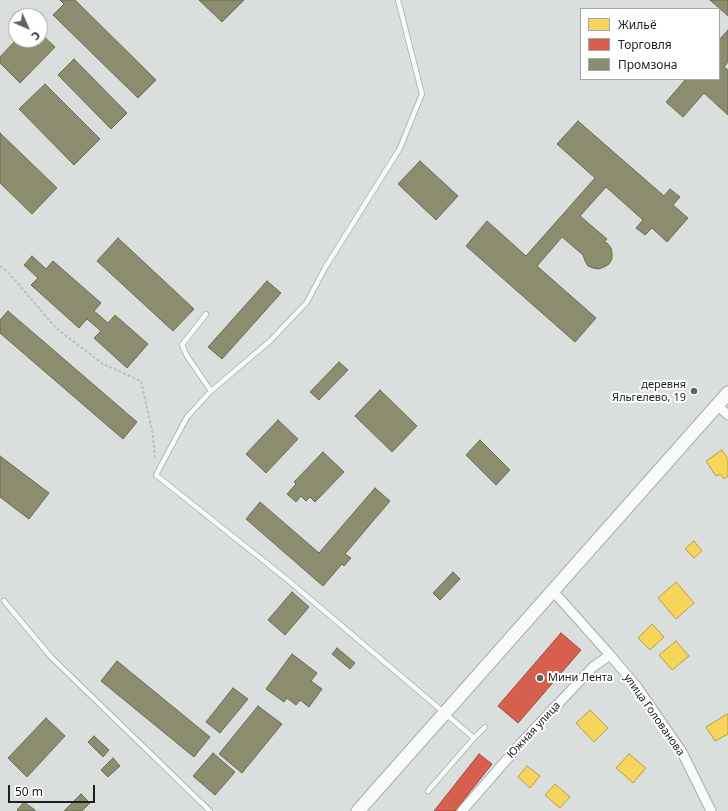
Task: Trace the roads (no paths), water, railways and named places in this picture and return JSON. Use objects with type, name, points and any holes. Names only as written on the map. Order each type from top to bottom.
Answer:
[{"type":"main road","points":[[358,811],[728,393]]},
{"type":"street","points":[[717,405],[728,415]]},
{"type":"street","name":"улица Голованова","points":[[553,591],[637,687],[682,752],[711,811]]},
{"type":"street","name":"Южная улица","points":[[462,811],[522,742],[593,667],[610,655]]},
{"type":"lane","points":[[398,0],[422,94],[400,148],[325,268],[307,302],[270,341],[211,391],[187,417],[156,475],[289,581],[474,738]]},
{"type":"lane","points":[[206,314],[182,345],[187,356],[211,391]]},
{"type":"lane","points":[[4,601],[51,657],[210,811]]},
{"type":"lane","points":[[428,791],[484,727]]},
{"type":"place","name":"деревня Яльгелево, 19","points":[[694,391]]},
{"type":"place","name":"Мини Лента","points":[[540,678]]}]
